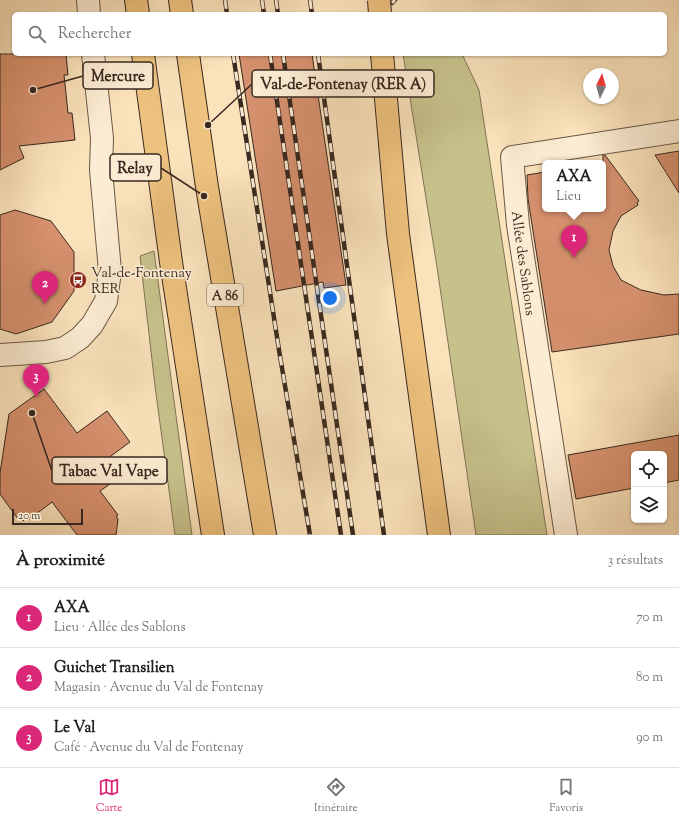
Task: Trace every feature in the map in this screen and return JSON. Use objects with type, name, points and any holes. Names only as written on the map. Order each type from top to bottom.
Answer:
[{"type":"highway","points":[[136,0],[138,12]]},
{"type":"highway","points":[[180,0],[182,12]]},
{"type":"highway","points":[[379,0],[380,12]]},
{"type":"highway","points":[[143,56],[171,262],[213,535]]},
{"type":"highway","name":"A 86","points":[[188,56],[207,186],[265,535]]},
{"type":"highway","points":[[382,58],[398,234],[438,535]]},
{"type":"street","points":[[88,0],[89,12]]},
{"type":"street","points":[[0,355],[46,352],[65,348],[80,338],[102,309],[106,301],[110,271],[100,170],[102,138],[93,56]]},
{"type":"street","name":"Allée des Sablons","points":[[566,535],[519,233],[512,157],[679,131]]},
{"type":"shaded area","points":[[403,56],[463,56],[479,90],[547,535],[476,535],[437,267]]},
{"type":"shaded area","points":[[154,251],[192,535],[175,535],[155,386],[140,256]]},
{"type":"building","points":[[0,54],[12,54],[12,56],[66,56],[68,75],[64,75],[68,113],[72,113],[75,140],[19,146],[24,158],[0,170]]},
{"type":"building","points":[[239,56],[312,56],[346,285],[324,288],[323,282],[276,291]]},
{"type":"building","points":[[679,151],[679,193],[655,155]]},
{"type":"building","points":[[603,155],[605,155],[639,201],[637,202],[638,205],[621,216],[613,231],[609,250],[613,266],[621,280],[641,290],[664,295],[679,294],[679,334],[552,352],[528,199],[527,175],[542,172],[542,212],[606,212],[606,160],[603,160]]},
{"type":"building","points":[[15,210],[51,221],[74,252],[74,291],[52,322],[16,334],[0,329],[0,215]]},
{"type":"building","points":[[44,389],[77,433],[107,411],[130,442],[100,464],[111,479],[108,481],[110,484],[100,491],[118,515],[116,516],[118,519],[116,535],[77,535],[52,502],[28,520],[26,518],[23,521],[20,517],[18,519],[0,494],[0,473],[9,414]]},
{"type":"building","points":[[679,435],[679,480],[667,482],[667,451],[631,451],[631,489],[576,499],[568,455]]},
{"type":"railway","points":[[225,0],[227,12]]},
{"type":"railway","points":[[262,0],[264,12]]},
{"type":"railway","points":[[276,0],[278,12]]},
{"type":"railway","points":[[310,0],[312,12]]},
{"type":"railway","points":[[392,3],[395,0]]},
{"type":"railway","points":[[233,56],[279,350],[310,535]]},
{"type":"railway","points":[[270,56],[341,535]]},
{"type":"railway","points":[[283,56],[353,535]]},
{"type":"railway","points":[[318,56],[384,535]]},
{"type":"place","name":"Mercure","points":[[33,90]]},
{"type":"place","name":"Val-de-Fontenay (RER A)","points":[[208,125]]},
{"type":"place","name":"Relay","points":[[204,196]]},
{"type":"place","name":"AXA","points":[[574,258]]},
{"type":"place","name":"Val-de-Fontenay RER","points":[[78,280]]},
{"type":"place","name":"Guichet Transilien","points":[[45,304]]},
{"type":"place","name":"Le Val","points":[[36,397]]},
{"type":"place","name":"Tabac Val Vape","points":[[32,413]]}]
